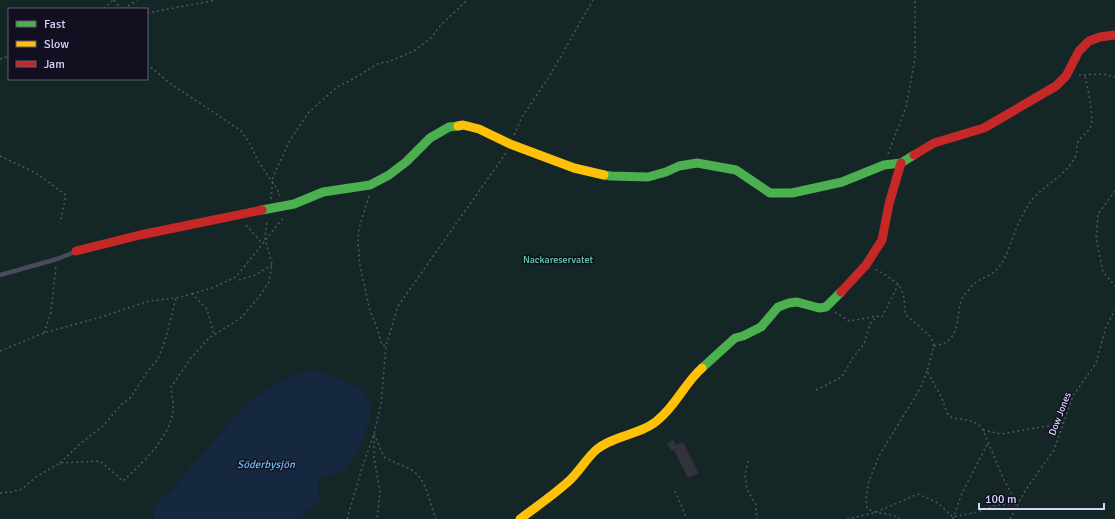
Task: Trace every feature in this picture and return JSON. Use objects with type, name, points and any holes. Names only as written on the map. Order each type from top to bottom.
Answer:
[{"type":"street","points":[[76,251],[140,235],[289,205],[323,192],[370,185],[389,175],[406,162],[430,138],[449,127],[463,125],[574,168],[611,176],[648,177],[666,172],[679,166],[697,163],[736,170],[770,193],[792,193],[842,182],[884,165],[901,163],[934,143],[984,128],[1056,86],[1066,76],[1079,51],[1089,41],[1100,37],[1115,35]]},
{"type":"street","points":[[520,519],[551,496],[570,479],[597,449],[612,441],[652,426],[677,399],[693,376],[728,343],[735,338],[743,336],[760,327],[778,307],[797,302],[819,308],[826,307],[866,265],[882,240],[889,204],[901,163]]},
{"type":"lane","points":[[0,275],[57,259],[76,251]]},
{"type":"path","points":[[105,8],[114,0],[122,8]]},
{"type":"path","points":[[125,8],[137,0]]},
{"type":"path","points":[[148,13],[216,0]]},
{"type":"path","points":[[60,463],[100,461],[123,481],[139,466],[164,438],[173,411],[171,387],[191,358],[209,338],[242,316],[259,297],[269,282],[272,264],[265,239],[267,219],[271,208],[270,196],[272,181],[289,142],[308,113],[337,87],[379,63],[388,62],[414,51],[432,37],[440,26],[467,0]]},
{"type":"path","points":[[347,519],[374,434],[381,404],[386,346],[398,306],[506,153],[522,117],[549,77],[593,0]]},
{"type":"path","points":[[884,165],[906,107],[915,59],[915,0]]},
{"type":"path","points":[[0,351],[44,333],[101,317],[149,301],[176,298],[192,294],[212,288],[236,277],[289,205],[258,161],[249,142],[240,130],[171,84],[148,65]]},
{"type":"path","points":[[1066,76],[1103,74],[1115,77]]},
{"type":"path","points":[[934,346],[946,342],[954,333],[960,304],[964,295],[975,283],[996,270],[1003,262],[1015,232],[1029,204],[1037,194],[1059,178],[1077,154],[1078,144],[1082,136],[1090,128],[1092,120],[1085,75]]},
{"type":"path","points":[[0,156],[36,173],[66,195],[60,223]]},
{"type":"path","points":[[370,185],[369,198],[359,228],[358,242],[360,266],[370,311],[382,345],[386,346]]},
{"type":"path","points":[[1115,191],[1098,214],[1096,238],[1103,272],[1115,286]]},
{"type":"path","points":[[44,333],[51,312],[57,259]]},
{"type":"path","points":[[239,280],[255,275],[272,264]]},
{"type":"path","points":[[866,265],[891,278],[898,285],[903,291],[905,314],[931,337],[934,346],[921,387],[879,456],[871,475],[866,496],[867,508],[874,513],[888,514],[900,519]]},
{"type":"path","points":[[826,307],[849,321],[877,316],[882,317],[898,285]]},
{"type":"path","points":[[192,294],[207,309],[214,335]]},
{"type":"path","points":[[0,493],[11,492],[22,488],[36,476],[60,463],[81,443],[103,426],[121,405],[131,397],[147,372],[158,360],[165,341],[176,298]]},
{"type":"path","name":"Dow Jones","points":[[1010,519],[1025,491],[1054,450],[1073,396],[1096,363],[1106,327],[1115,310]]},
{"type":"path","points":[[816,390],[842,378],[852,359],[864,344],[870,324],[877,316]]},
{"type":"path","points":[[927,371],[942,398],[947,413],[952,418],[978,423],[983,430],[1004,480],[1018,504],[996,505],[977,512],[953,518]]},
{"type":"path","points":[[983,430],[1001,434],[1064,423]]},
{"type":"path","points":[[374,434],[374,457],[380,493],[377,519]]},
{"type":"path","points":[[374,434],[384,457],[411,469],[419,476],[426,490],[436,519]]},
{"type":"path","points":[[953,518],[962,493],[988,442]]},
{"type":"path","points":[[748,461],[745,475],[747,488],[756,504],[757,519]]},
{"type":"path","points":[[675,491],[687,519]]},
{"type":"path","points":[[847,519],[874,513],[918,494],[938,504],[953,518]]},
{"type":"green space","name":"Nackareservatet","points":[[0,0],[1115,0],[1115,519],[0,519]]},
{"type":"water","name":"Söderbysjön","points":[[314,369],[359,387],[367,396],[372,406],[370,419],[355,456],[342,473],[319,477],[318,488],[320,502],[304,514],[301,519],[153,519],[157,502],[170,492],[235,416],[257,395],[286,379]]},
{"type":"building","points":[[673,440],[676,445],[683,442],[699,473],[688,478],[674,450],[671,451],[667,443]]},
{"type":"traffic: fast","points":[[262,210],[294,204],[323,192],[370,185],[389,175],[406,162],[430,138],[449,127],[458,126]]},
{"type":"traffic: fast","points":[[604,175],[648,177],[666,172],[679,166],[697,163],[736,170],[770,193],[792,193],[842,182],[884,165],[901,163],[914,155]]},
{"type":"traffic: fast","points":[[702,368],[735,338],[743,336],[761,327],[778,307],[797,302],[819,308],[826,307],[841,292]]},
{"type":"traffic: slow","points":[[458,126],[463,125],[479,129],[510,144],[574,168],[604,175]]},
{"type":"traffic: slow","points":[[520,519],[574,476],[596,450],[611,441],[644,428],[659,419],[690,380],[702,368]]},
{"type":"traffic: jam","points":[[914,155],[934,143],[984,128],[1056,86],[1066,76],[1079,51],[1089,41],[1100,37],[1115,35]]},
{"type":"traffic: jam","points":[[841,292],[866,265],[882,240],[889,204],[901,163]]},
{"type":"traffic: jam","points":[[76,251],[140,235],[262,210]]}]
